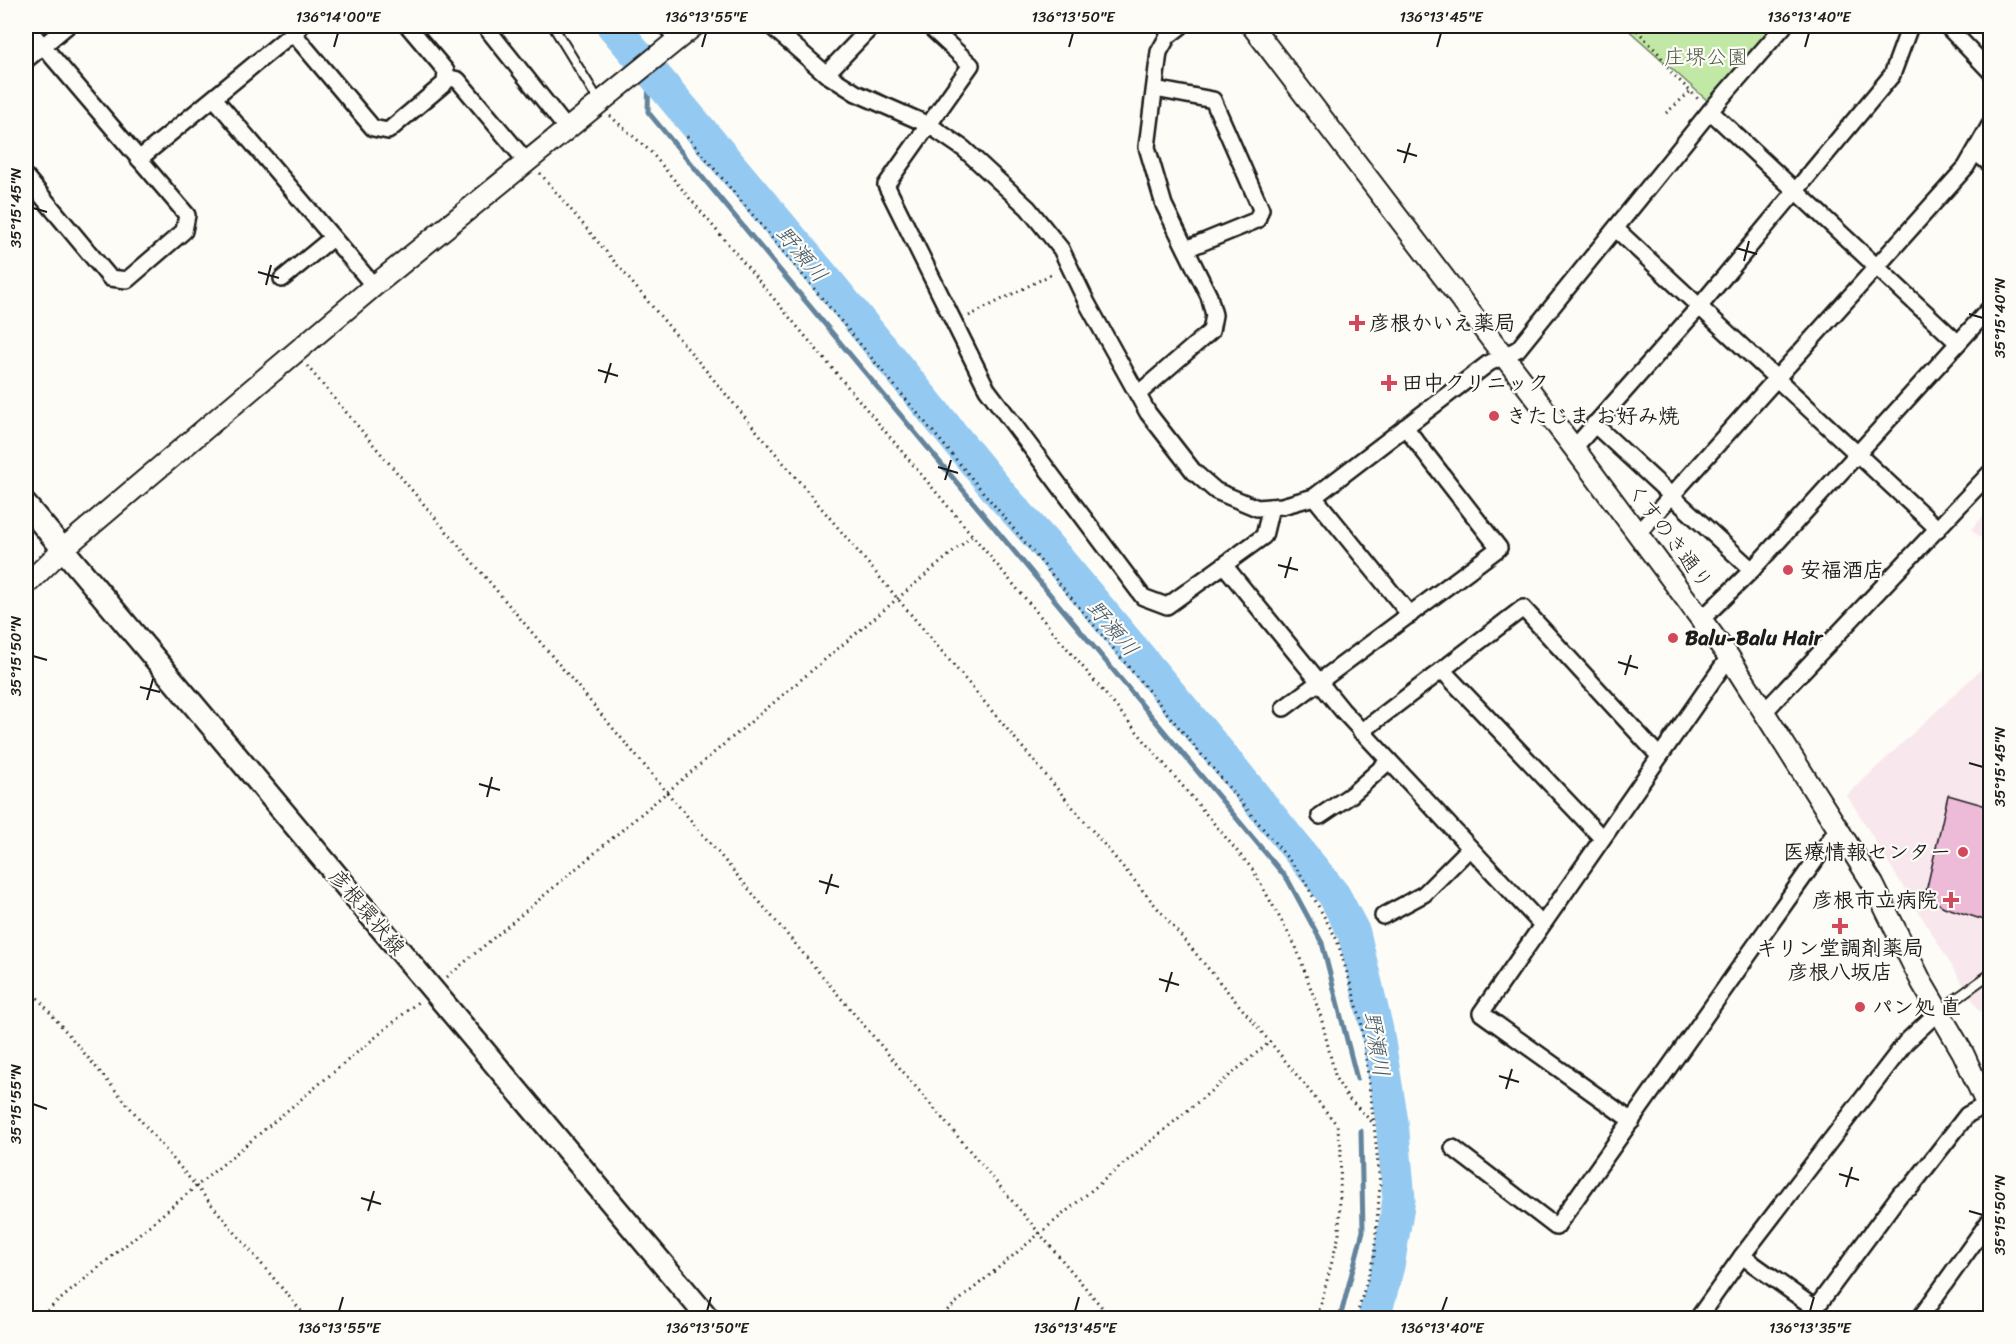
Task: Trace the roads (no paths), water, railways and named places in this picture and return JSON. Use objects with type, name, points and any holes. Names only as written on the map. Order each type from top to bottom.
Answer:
[{"type":"main road","name":"彦根環状線","points":[[26,505],[708,1318]]},
{"type":"street","points":[[26,26],[187,215],[184,231],[127,280],[110,278],[26,177]]},
{"type":"street","points":[[26,60],[67,26]]},
{"type":"street","points":[[140,159],[297,29],[373,129],[388,131],[445,83],[446,78],[446,71],[408,26]]},
{"type":"street","points":[[485,26],[567,129]]},
{"type":"street","points":[[26,585],[63,549],[374,286],[603,100],[669,38],[694,26]]},
{"type":"street","points":[[771,26],[825,74],[856,93],[929,125],[964,149],[1028,208],[1061,249],[1148,413],[1194,472],[1216,491],[1257,507],[1271,507],[1314,497],[1489,363],[1518,349],[1710,111],[1784,26]]},
{"type":"street","points":[[825,74],[872,26]]},
{"type":"street","points":[[929,26],[971,65],[886,185],[987,388],[1143,597],[1167,606],[1264,536],[1271,507]]},
{"type":"street","points":[[1138,394],[1211,331],[1214,315],[1209,296],[1164,205],[1147,147],[1160,52],[1168,36],[1181,26]]},
{"type":"street","name":"くすのき通り","points":[[1252,26],[1502,357],[1574,448],[1729,657],[1839,827],[1873,884],[1890,924],[1964,1053],[1989,1108]]},
{"type":"street","points":[[1574,448],[1699,307],[1892,75],[1910,26]]},
{"type":"street","points":[[1947,26],[1990,71]]},
{"type":"street","points":[[446,78],[458,80],[526,161]]},
{"type":"street","points":[[1155,89],[1214,100],[1261,209],[1257,220],[1186,249]]},
{"type":"street","points":[[214,98],[374,286]]},
{"type":"street","points":[[1710,111],[1958,343]]},
{"type":"street","points":[[1638,533],[1778,380],[1966,167],[1990,125]]},
{"type":"street","points":[[1975,152],[1990,164]]},
{"type":"street","points":[[1616,229],[1938,529]]},
{"type":"street","points":[[282,279],[332,238]]},
{"type":"street","points":[[1702,620],[1752,570],[1990,308]]},
{"type":"street","points":[[1594,424],[1671,498],[1752,570]]},
{"type":"street","points":[[1284,708],[1499,548],[1405,427]]},
{"type":"street","points":[[1765,711],[1990,473]]},
{"type":"street","points":[[1314,497],[1410,615]]},
{"type":"street","points":[[1224,565],[1361,732],[1542,925]]},
{"type":"street","points":[[1361,732],[1522,608],[1659,756]]},
{"type":"street","points":[[1632,1121],[1480,1013],[1729,657]]},
{"type":"street","points":[[1443,670],[1602,838]]},
{"type":"street","points":[[1320,816],[1351,795],[1389,761]]},
{"type":"street","points":[[1453,1148],[1556,1227],[1839,827]]},
{"type":"street","points":[[1383,916],[1424,894],[1470,848]]},
{"type":"street","points":[[1698,1318],[1742,1256],[1906,1042],[1939,1011]]},
{"type":"street","points":[[1742,1256],[1812,1306],[1818,1305],[1901,1193],[1911,1187],[1967,1115],[1989,1108]]},
{"type":"street","points":[[1920,1318],[1990,1220]]},
{"type":"lane","points":[[553,26],[603,100]]},
{"type":"lane","points":[[1939,1011],[1990,974]]},
{"type":"waterway","name":"野瀬川","points":[[613,26],[828,282],[1002,496],[1047,546],[1227,762],[1334,895],[1354,933],[1377,1030],[1392,1122],[1399,1199],[1388,1266],[1374,1318]]},
{"type":"waterway","points":[[649,70],[648,112],[1288,880],[1322,943],[1357,1079]]},
{"type":"waterway","points":[[1340,1318],[1363,1231],[1361,1131]]},
{"type":"place","name":"彦根かいえ薬局","points":[[1357,323]]},
{"type":"place","name":"田中クリニック","points":[[1389,383]]},
{"type":"place","name":"きたじま お好み焼","points":[[1494,416]]},
{"type":"place","name":"安福酒店","points":[[1788,570]]},
{"type":"place","name":"Balu-Balu Hair","points":[[1673,638]]},
{"type":"place","name":"医療情報センター","points":[[1963,852]]},
{"type":"place","name":"彦根市立病院","points":[[1951,900]]},
{"type":"place","name":"キリン堂調剤薬局 彦根八坂店","points":[[1840,926]]},
{"type":"place","name":"パン処 直","points":[[1860,1007]]},
{"type":"park label","name":"庄堺公園","points":[[1706,57]]}]
